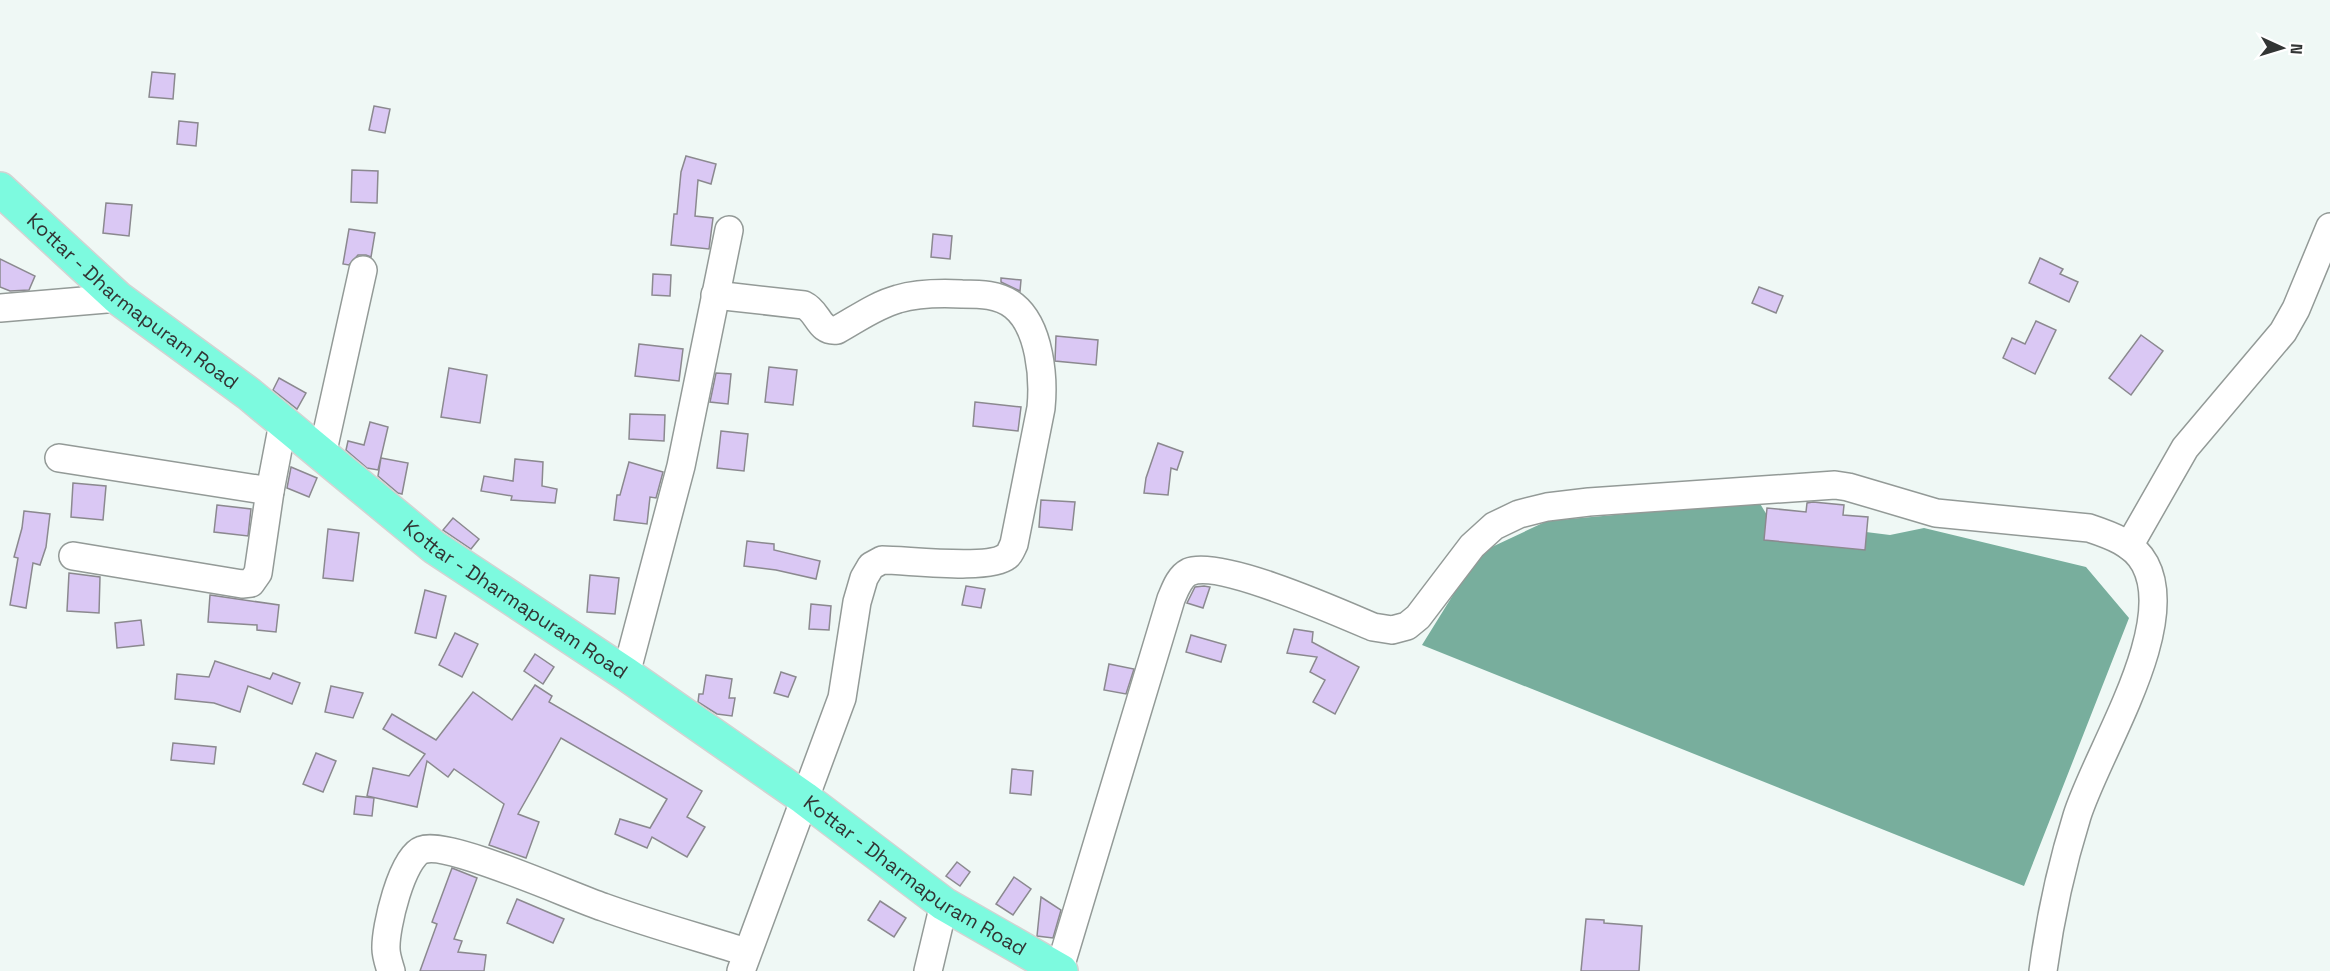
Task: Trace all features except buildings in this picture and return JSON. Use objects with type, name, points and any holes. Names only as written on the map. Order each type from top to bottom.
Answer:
[{"type":"main road","name":"Kottar - Dharmapuram Road","points":[[0,189],[118,298],[249,394],[434,547],[626,674],[804,798],[944,904],[1060,971]]},
{"type":"street","points":[[2129,546],[2186,448],[2283,332],[2296,309],[2330,227]]},
{"type":"street","points":[[626,674],[681,466],[729,230]]},
{"type":"street","points":[[322,455],[363,270]]},
{"type":"street","points":[[391,971],[386,950],[388,924],[406,867],[412,856],[422,849],[437,848],[466,855],[743,962],[842,698],[857,602],[864,578],[871,566],[882,560],[975,565],[994,562],[1007,556],[1014,544],[1043,390],[1036,342],[1023,315],[1014,306],[989,295],[943,293],[899,298],[832,331],[821,325],[810,308],[804,305],[715,295]]},
{"type":"street","points":[[0,308],[118,298]]},
{"type":"street","points":[[73,556],[242,584],[251,583],[258,573],[283,423]]},
{"type":"street","points":[[58,458],[270,491]]},
{"type":"street","points":[[1060,971],[1171,599],[1179,582],[1189,573],[1211,570],[1236,574],[1372,627],[1392,630],[1407,626],[1418,617],[1472,546],[1494,526],[1519,514],[1547,507],[1589,502],[1828,485],[1848,487],[1936,513],[2089,528],[2110,535],[2129,546],[2145,563],[2152,589],[2152,617],[2144,655],[2077,814],[2051,916],[2043,971]]},
{"type":"street","points":[[928,971],[944,904]]},
{"type":"shaded area","points":[[1759,502],[1770,520],[1890,535],[1924,528],[2086,567],[2129,618],[2024,886],[1422,645],[1479,553],[1547,521]]}]
